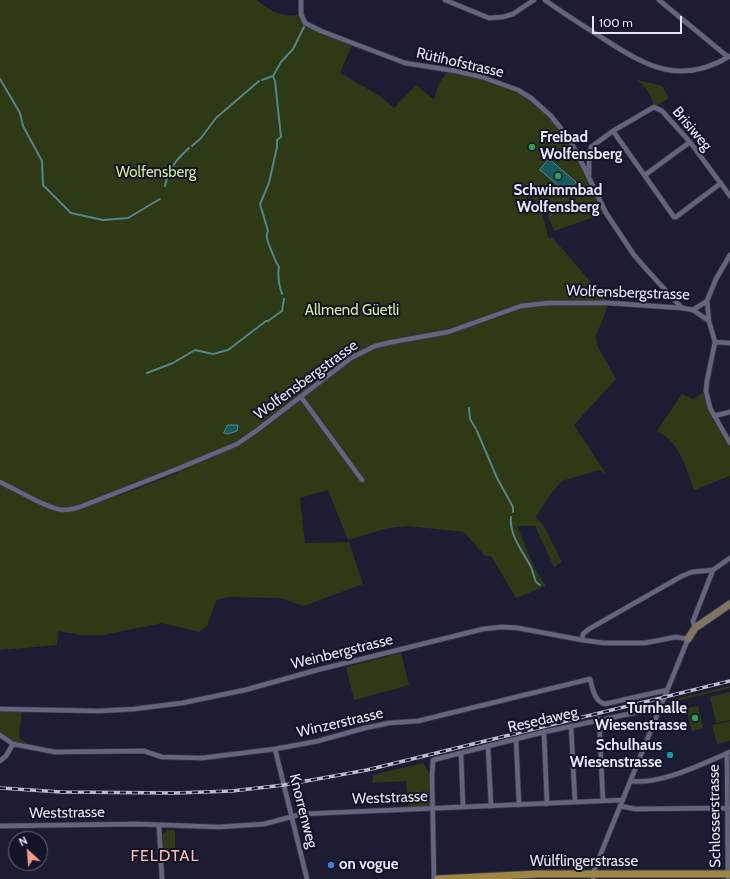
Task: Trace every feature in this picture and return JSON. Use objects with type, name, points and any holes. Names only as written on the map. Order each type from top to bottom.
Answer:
[{"type":"main road","name":"Wülflingerstrasse","points":[[438,879],[512,875],[593,877],[729,876]]},
{"type":"street","name":"Rütihofstrasse","points":[[301,0],[301,14],[305,23],[321,31],[405,63],[456,71],[482,77],[518,90],[532,98],[555,121],[567,136],[606,213],[634,255],[682,308]]},
{"type":"street","points":[[446,0],[489,18],[503,17],[513,14],[534,0]]},
{"type":"street","points":[[545,0],[623,52],[644,63],[658,68],[673,71],[693,70],[712,65],[729,56],[659,0]]},
{"type":"street","name":"Brisiweg","points":[[589,177],[589,158],[591,147],[613,131],[654,107],[662,111],[690,142],[730,196]]},
{"type":"street","points":[[613,131],[674,217],[721,184]]},
{"type":"street","points":[[645,175],[690,142]]},
{"type":"street","name":"Wolfensbergstrasse","points":[[0,482],[42,503],[62,510],[73,509],[177,470],[237,444],[340,366],[366,350],[392,342],[448,332],[521,306],[548,303],[609,303],[693,310],[707,301],[716,279],[730,254]]},
{"type":"street","points":[[707,301],[709,321],[715,342],[706,391],[710,408],[730,443]]},
{"type":"street","points":[[693,310],[709,321]]},
{"type":"street","points":[[715,342],[730,343]]},
{"type":"street","points":[[301,397],[362,480]]},
{"type":"street","points":[[714,416],[730,412]]},
{"type":"street","points":[[582,640],[583,634],[589,629],[682,576],[692,572],[713,570],[730,558]]},
{"type":"street","points":[[695,628],[693,621],[713,570]]},
{"type":"street","points":[[593,877],[622,800],[688,639],[695,628],[730,604]]},
{"type":"street","name":"Weinbergstrasse","points":[[0,709],[134,710],[182,703],[245,690],[317,670],[482,629],[502,627],[518,628],[604,643],[645,643],[676,637],[688,639]]},
{"type":"street","name":"Winzerstrasse","points":[[0,735],[13,744],[55,752],[144,751],[162,757],[202,758],[275,749],[318,741],[389,723],[418,721],[590,680],[596,698],[599,702],[605,704],[667,690]]},
{"type":"street","name":"Resedaweg","points":[[433,809],[434,760],[599,719],[660,708]]},
{"type":"street","points":[[599,719],[603,801]]},
{"type":"street","points":[[571,726],[575,802]]},
{"type":"street","points":[[544,732],[547,804]]},
{"type":"street","points":[[516,739],[519,805]]},
{"type":"street","points":[[0,761],[6,756],[13,744]]},
{"type":"street","points":[[488,746],[491,806]]},
{"type":"street","name":"Knorrenweg","points":[[275,749],[307,879]]},
{"type":"street","points":[[461,753],[463,807]]},
{"type":"street","points":[[631,781],[643,782],[674,775],[728,753]]},
{"type":"street","name":"Schlosserstrasse","points":[[728,753],[729,876]]},
{"type":"street","name":"Weststrasse","points":[[0,826],[60,824],[220,827],[264,824],[302,814],[622,800]]},
{"type":"street","points":[[620,806],[635,809],[728,808]]},
{"type":"street","points":[[433,809],[434,879]]},
{"type":"street","points":[[159,826],[162,879]]},
{"type":"green space","points":[[0,0],[257,0],[272,11],[283,15],[301,14],[305,23],[353,43],[340,73],[380,96],[394,108],[416,85],[434,100],[439,83],[449,70],[482,77],[531,98],[567,136],[606,213],[554,231],[548,216],[549,213],[528,195],[527,197],[527,200],[542,213],[549,239],[552,237],[609,303],[596,336],[597,345],[616,379],[574,425],[606,474],[599,470],[562,481],[550,495],[536,517],[544,526],[562,562],[554,567],[535,526],[517,526],[535,569],[546,586],[516,598],[491,556],[485,556],[464,532],[408,526],[388,528],[348,540],[328,490],[300,498],[305,543],[349,542],[363,584],[304,606],[281,598],[228,597],[217,600],[207,626],[199,632],[162,623],[104,635],[80,635],[58,631],[57,645],[0,650]],"holes":[[[177,470],[178,473],[118,496],[114,495]]]},
{"type":"green space","points":[[637,81],[662,86],[669,98],[654,107],[648,92]]},
{"type":"green space","points":[[706,391],[710,408],[730,443],[730,476],[694,490],[685,465],[677,449],[665,436],[657,431],[682,394],[693,399]]},
{"type":"green space","points":[[401,653],[409,685],[354,700],[346,667]]},
{"type":"green space","points":[[730,686],[730,688],[676,701],[675,699]]},
{"type":"green space","points":[[730,692],[730,720],[716,723],[710,697]]},
{"type":"green space","name":"Turnhalle Wiesenstrasse","points":[[698,706],[703,728],[692,731],[686,708]]},
{"type":"green space","points":[[0,709],[22,710],[20,739],[26,742],[25,747],[13,744],[0,735]]},
{"type":"green space","points":[[730,721],[730,741],[717,744],[712,725]]},
{"type":"green space","points":[[423,763],[431,776],[431,803],[429,806],[408,806],[406,781],[373,783],[373,775]]},
{"type":"green space","points":[[167,830],[175,830],[175,848],[163,850],[163,834]]},
{"type":"shaded area","name":"Schwimmbad Wolfensberg","points":[[549,159],[576,182],[567,193],[540,170]]},
{"type":"shaded area","points":[[228,425],[238,425],[237,431],[228,434],[224,433]]},
{"type":"waterway","points":[[282,294],[278,274],[279,267],[267,240],[268,231],[260,204],[269,183],[277,147],[277,140],[281,137],[275,81],[273,76],[281,62],[293,49],[304,27]]},
{"type":"waterway","points":[[262,80],[273,76]]},
{"type":"waterway","points":[[0,79],[20,113],[23,126],[42,161],[43,185],[71,213],[103,220],[128,218],[160,199]]},
{"type":"waterway","points":[[192,146],[201,138],[216,118],[259,81]]},
{"type":"waterway","points":[[165,186],[174,165],[180,156],[189,148]]},
{"type":"waterway","points":[[147,373],[173,363],[195,350],[213,354],[228,350],[266,321],[282,311],[284,299]]},
{"type":"waterway","points":[[469,408],[470,419],[476,429]]},
{"type":"waterway","points":[[477,431],[497,478],[513,507],[513,512]]},
{"type":"waterway","points":[[511,517],[514,537],[531,567],[536,582],[540,585]]},
{"type":"tunnel","points":[[424,754],[425,758]]},
{"type":"railway","points":[[0,788],[61,792],[175,793],[232,791],[284,785],[367,770],[730,681]]},
{"type":"place","name":"Freibad Wolfensberg","points":[[532,147]]},
{"type":"place","name":"Schwimmbad Wolfensberg","points":[[558,176]]},
{"type":"place","name":"Turnhalle Wiesenstrasse","points":[[695,718]]},
{"type":"place","name":"Schulhaus Wiesenstrasse","points":[[670,755]]},
{"type":"place","name":"on vogue","points":[[331,865]]},
{"type":"district","name":"FELDTAL","points":[[165,856]]},
{"type":"park label","name":"Wolfensberg","points":[[156,173]]},
{"type":"park label","name":"Allmend Güetli","points":[[352,311]]}]
